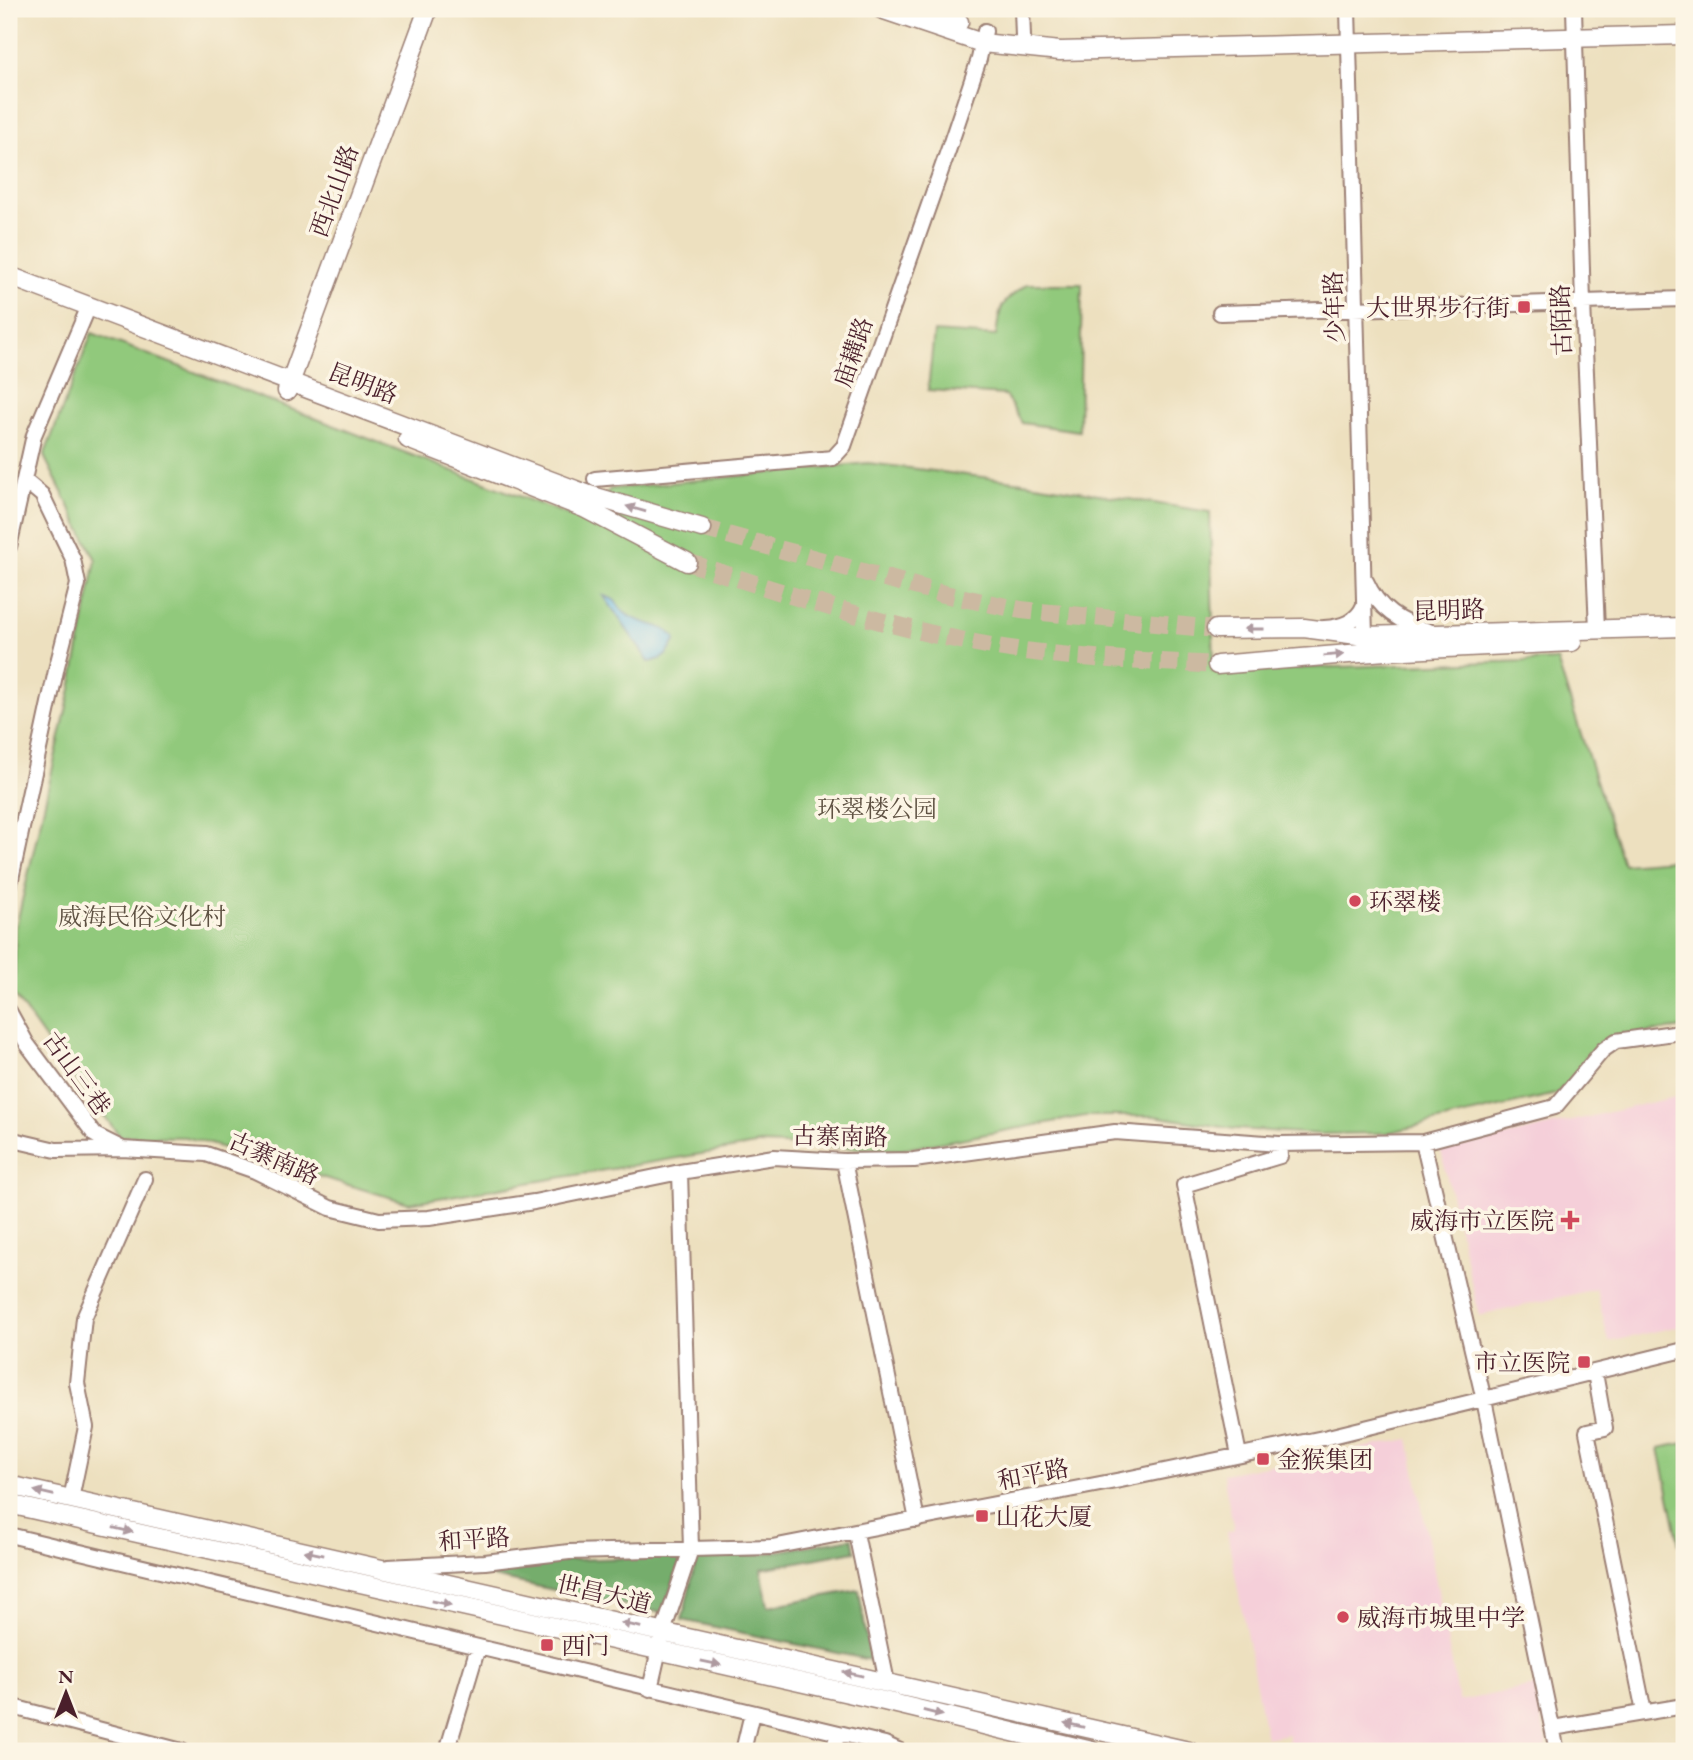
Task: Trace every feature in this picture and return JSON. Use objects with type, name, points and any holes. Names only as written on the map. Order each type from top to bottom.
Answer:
[{"type":"main road","name":"西北山路","points":[[289,386],[428,9]]},
{"type":"main road","points":[[881,9],[983,37],[1060,51],[1349,39]]},
{"type":"main road","points":[[919,9],[983,37],[1060,41],[1684,35]]},
{"type":"main road","points":[[1574,34],[1684,26]]},
{"type":"main road","name":"昆明路","points":[[9,276],[86,311]]},
{"type":"main road","name":"昆明路","points":[[9,288],[86,311],[589,495],[702,527]]},
{"type":"main road","name":"昆明路","points":[[289,386],[584,508],[687,562]]},
{"type":"main road","name":"昆明路","points":[[1216,629],[1304,628],[1365,636],[1684,627]]},
{"type":"main road","points":[[1299,658],[1294,644],[1296,636],[1304,628]]},
{"type":"main road","name":"昆明路","points":[[1217,665],[1385,650],[1684,639]]},
{"type":"main road","name":"世昌大道","points":[[9,1485],[1189,1751]]},
{"type":"main road","name":"世昌大道","points":[[9,1504],[884,1701],[1092,1751]]},
{"type":"street","points":[[1022,9],[1023,37]]},
{"type":"street","name":"少年路","points":[[1348,9],[1365,636]]},
{"type":"street","name":"古陌路","points":[[1574,9],[1597,629]]},
{"type":"street","name":"庙耩路","points":[[595,479],[833,458],[844,446],[949,148],[983,37]]},
{"type":"street","points":[[1220,313],[1684,299]]},
{"type":"street","points":[[9,548],[34,435],[86,311]]},
{"type":"street","points":[[9,888],[57,666],[78,584],[73,559],[43,495],[24,480]]},
{"type":"street","points":[[1363,576],[1378,604],[1418,628],[1444,635]]},
{"type":"street","points":[[1304,628],[1333,627],[1348,623],[1360,615],[1364,604]]},
{"type":"street","points":[[1365,636],[1370,646],[1385,650]]},
{"type":"street","name":"古山三巷","points":[[9,1011],[27,1044],[95,1135],[122,1149]]},
{"type":"street","name":"古寨南路","points":[[9,1139],[56,1150],[122,1149],[206,1154],[255,1171],[330,1208],[379,1220],[429,1218],[534,1202],[680,1172],[774,1157],[844,1161],[914,1160],[1115,1132],[1279,1144],[1423,1142],[1555,1107],[1603,1050],[1616,1041],[1681,1032],[1684,1034]]},
{"type":"street","points":[[1423,1142],[1484,1400],[1557,1751]]},
{"type":"street","points":[[1239,1455],[1184,1185],[1280,1156],[1279,1144]]},
{"type":"street","points":[[844,1161],[917,1520]]},
{"type":"street","points":[[650,1689],[663,1632],[691,1549],[680,1172]]},
{"type":"street","points":[[71,1499],[86,1427],[77,1383],[84,1318],[145,1179]]},
{"type":"street","name":"和平路","points":[[380,1567],[485,1562],[569,1552],[772,1547],[856,1533],[1239,1455],[1484,1400],[1684,1350]]},
{"type":"street","points":[[1595,1373],[1605,1428],[1587,1432],[1644,1712]]},
{"type":"street","points":[[856,1533],[887,1682]]},
{"type":"street","points":[[9,1535],[885,1744],[900,1751]]},
{"type":"street","points":[[375,1588],[380,1567]]},
{"type":"street","points":[[447,1751],[478,1647]]},
{"type":"street","points":[[9,1706],[182,1751]]},
{"type":"street","points":[[1553,1728],[1684,1706]]},
{"type":"street","points":[[743,1751],[752,1713]]},
{"type":"street","points":[[833,1751],[838,1733]]},
{"type":"shaded area","name":"威海市立医院","points":[[1684,1095],[1684,1325],[1609,1342],[1596,1289],[1479,1316],[1441,1151]]},
{"type":"shaded area","name":"威海市城里中学","points":[[1409,1439],[1459,1701],[1535,1686],[1548,1751],[1289,1751],[1288,1734],[1266,1738],[1227,1532],[1234,1530],[1223,1474]]},
{"type":"green space","points":[[1027,284],[1082,284],[1079,431],[1022,423],[1005,395],[928,390],[934,332],[996,336],[1003,305]]},
{"type":"green space","name":"环翠楼公园","points":[[92,333],[587,522],[610,489],[868,463],[1023,482],[1210,512],[1214,671],[1557,660],[1623,864],[1684,859],[1684,1028],[1616,1036],[1556,1094],[1387,1133],[1319,1134],[1235,1129],[1154,1116],[1085,1116],[900,1150],[761,1144],[409,1203],[186,1137],[120,1136],[14,995],[16,927],[71,689],[96,560],[44,456]]},
{"type":"green space","points":[[1684,1443],[1684,1543],[1679,1544],[1659,1448]]},
{"type":"green space","points":[[852,1538],[855,1551],[761,1569],[768,1606],[859,1590],[870,1660],[682,1620],[697,1557],[757,1555]]},
{"type":"green space","points":[[683,1556],[662,1613],[493,1577],[493,1569],[570,1560]]},
{"type":"water","points":[[604,596],[615,601],[631,617],[671,634],[676,639],[666,655],[649,662]]},
{"type":"tunnel","points":[[702,528],[944,594],[1021,610],[1216,629]]},
{"type":"tunnel","points":[[687,562],[847,612],[969,642],[1062,655],[1217,665]]},
{"type":"place","name":"大世界步行街","points":[[1524,307]]},
{"type":"place","name":"环翠楼","points":[[1355,901]]},
{"type":"place","name":"威海市立医院","points":[[1570,1220]]},
{"type":"place","name":"市立医院","points":[[1584,1362]]},
{"type":"place","name":"金猴集团","points":[[1263,1459]]},
{"type":"place","name":"山花大厦","points":[[982,1516]]},
{"type":"place","name":"威海市城里中学","points":[[1343,1617]]},
{"type":"place","name":"西门","points":[[547,1645]]},
{"type":"park label","name":"威海民俗文化村","points":[[142,916]]}]
